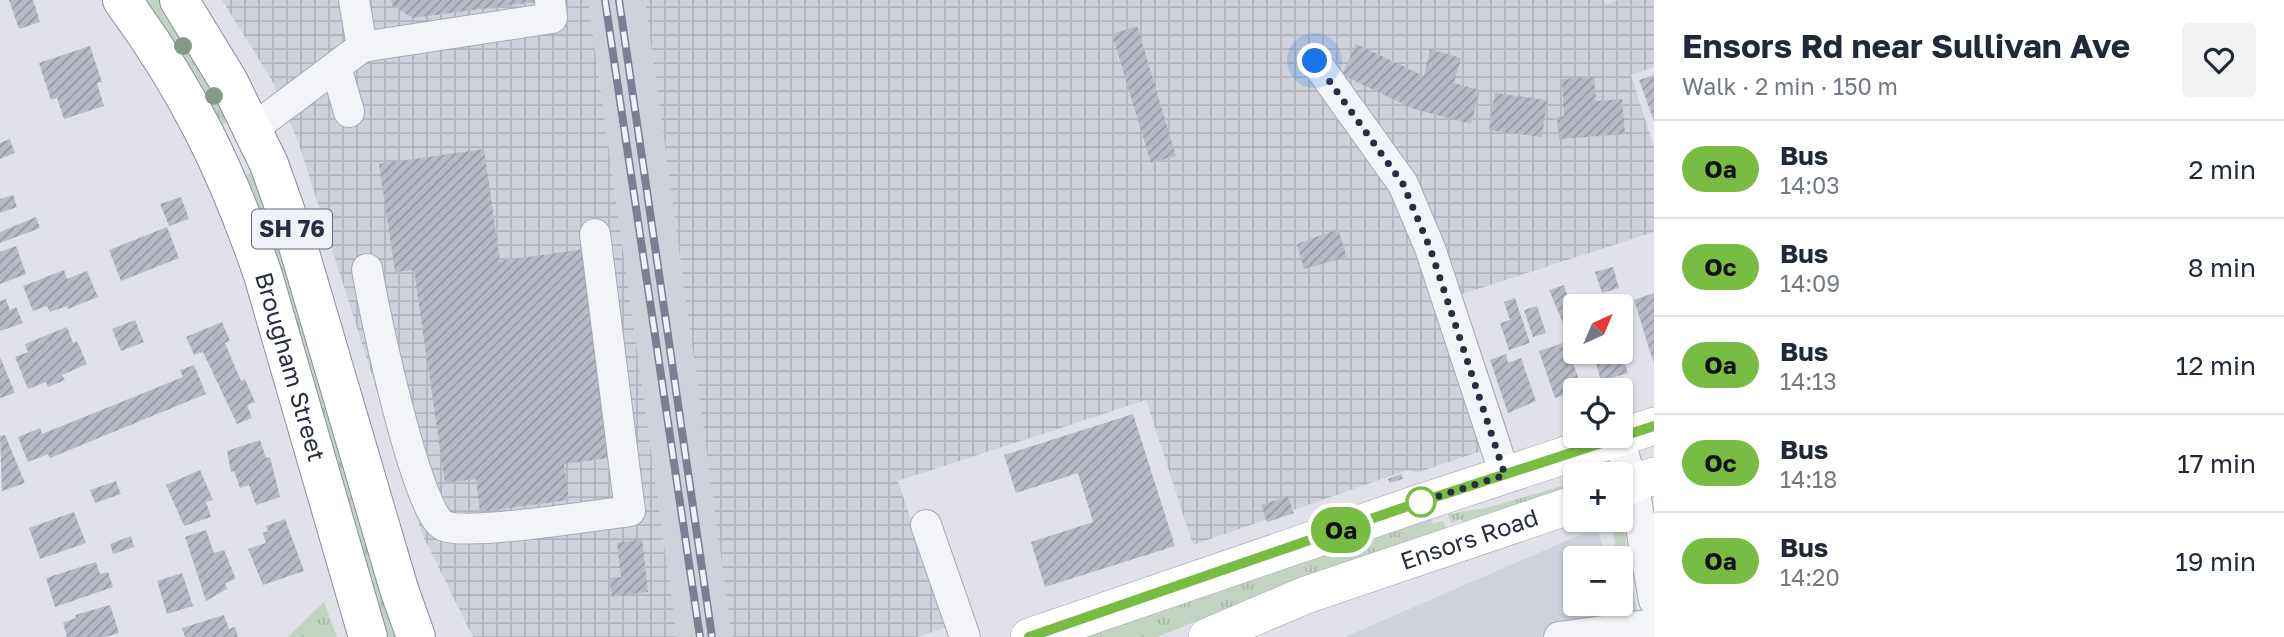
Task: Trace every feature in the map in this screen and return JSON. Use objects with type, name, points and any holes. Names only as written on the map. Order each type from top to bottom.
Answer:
[{"type":"highway","name":"Brougham Street","points":[[122,0],[179,82],[202,123],[243,217],[263,275],[368,637]]},
{"type":"highway","name":"Brougham Street","points":[[179,0],[205,38],[254,128],[298,246],[399,589],[416,637]]},
{"type":"highway","points":[[399,589],[436,637]]},
{"type":"main road","name":"Ensors Road","points":[[1633,433],[1654,426]]},
{"type":"main road","name":"Ensors Road","points":[[1029,637],[1587,448]]},
{"type":"main road","name":"Ensors Road","points":[[1207,637],[1306,595],[1563,508]]},
{"type":"street","points":[[354,0],[362,47]]},
{"type":"street","points":[[254,128],[362,47],[552,19],[550,0]]},
{"type":"street","points":[[1315,61],[1403,184],[1430,248],[1505,475]]},
{"type":"street","points":[[336,67],[349,112]]},
{"type":"street","points":[[367,269],[415,470],[434,519],[446,527],[476,528],[630,512],[595,234]]},
{"type":"street","points":[[1622,448],[1636,482],[1654,600]]},
{"type":"street","points":[[926,525],[965,637]]},
{"type":"street","points":[[1559,637],[1654,624]]},
{"type":"shaded area","points":[[222,0],[588,0],[677,637],[473,637],[422,534],[299,144],[273,82]]},
{"type":"shaded area","points":[[588,0],[645,0],[732,637],[677,637]]},
{"type":"shaded area","points":[[645,0],[1604,0],[1606,4],[1618,0],[1654,0],[1654,67],[1631,75],[1654,147],[1654,232],[1462,294],[1511,441],[1416,473],[1408,470],[1193,545],[1146,400],[898,481],[947,627],[917,637],[732,637]]},
{"type":"shaded area","points":[[1586,532],[1599,532],[1602,546],[1563,546],[1563,616],[1614,616],[1618,637],[1345,637]]},
{"type":"green space","points":[[141,0],[162,0],[233,119],[223,124],[242,168],[238,171]]},
{"type":"green space","points":[[234,130],[256,170],[368,534],[395,637],[384,637],[241,178],[251,172]]},
{"type":"green space","points":[[1563,486],[1563,491],[1463,525],[1461,519],[1451,523],[1448,514],[1486,508]]},
{"type":"green space","points":[[1431,517],[1433,524],[1443,521],[1447,530],[1294,582],[1157,637],[1072,637]]},
{"type":"green space","points":[[1613,532],[1625,532],[1627,546],[1615,546]]},
{"type":"green space","points":[[1633,587],[1637,614],[1633,614]]},
{"type":"green space","points":[[324,602],[337,637],[288,637]]},
{"type":"building","points":[[9,0],[33,0],[40,22],[19,29]]},
{"type":"building","points":[[391,0],[535,2],[413,18],[392,5]]},
{"type":"building","points":[[1137,26],[1176,156],[1151,163],[1112,34]]},
{"type":"building","points":[[1356,44],[1424,76],[1430,49],[1461,58],[1454,83],[1480,90],[1471,124],[1414,109],[1342,75]]},
{"type":"building","points":[[90,46],[102,82],[97,83],[104,106],[64,119],[57,98],[51,100],[39,63]]},
{"type":"building","points":[[1654,75],[1654,121],[1639,80]]},
{"type":"building","points":[[1594,77],[1596,101],[1622,99],[1625,134],[1559,139],[1557,117],[1564,116],[1562,79]]},
{"type":"building","points":[[1495,93],[1547,100],[1542,137],[1489,130]]},
{"type":"building","points":[[10,139],[15,153],[0,159],[0,143]]},
{"type":"building","points":[[484,149],[500,261],[585,249],[615,457],[564,464],[569,500],[480,512],[476,479],[445,483],[414,270],[395,272],[379,164]]},
{"type":"building","points":[[13,195],[17,207],[0,213],[0,199]]},
{"type":"building","points":[[181,197],[189,219],[169,226],[160,204]]},
{"type":"building","points":[[36,217],[40,228],[0,243],[0,232]]},
{"type":"building","points":[[167,227],[179,258],[121,281],[109,250]]},
{"type":"building","points":[[1338,229],[1347,257],[1304,269],[1297,244]]},
{"type":"building","points":[[16,246],[26,274],[0,284],[0,252]]},
{"type":"building","points":[[1613,267],[1619,288],[1602,293],[1595,272]]},
{"type":"building","points":[[64,270],[67,279],[87,271],[98,297],[68,309],[67,306],[50,312],[47,306],[33,311],[23,286]]},
{"type":"building","points":[[1564,285],[1567,294],[1563,294],[1563,323],[1549,290]]},
{"type":"building","points":[[1654,293],[1654,361],[1653,361],[1634,300]]},
{"type":"building","points":[[1515,298],[1530,343],[1509,350],[1500,323],[1510,320],[1504,302]]},
{"type":"building","points":[[6,299],[10,310],[16,307],[23,323],[0,331],[0,301]]},
{"type":"building","points":[[1537,306],[1546,333],[1533,337],[1524,310]]},
{"type":"building","points":[[135,320],[144,342],[121,351],[112,329]]},
{"type":"building","points":[[222,322],[230,341],[225,343],[241,381],[245,379],[255,402],[247,405],[252,418],[237,424],[203,352],[194,355],[186,337]]},
{"type":"building","points":[[67,327],[73,343],[77,341],[87,364],[62,375],[65,380],[48,387],[46,382],[28,389],[15,357],[28,352],[25,344]]},
{"type":"building","points":[[1563,343],[1563,364],[1573,364],[1578,378],[1563,378],[1563,395],[1555,398],[1539,351]]},
{"type":"building","points":[[1506,354],[1508,363],[1521,358],[1536,401],[1508,413],[1490,360]]},
{"type":"building","points":[[0,357],[15,393],[0,398]]},
{"type":"building","points":[[1596,364],[1625,364],[1628,373],[1600,378]]},
{"type":"building","points":[[194,365],[206,394],[50,458],[48,454],[28,462],[18,437],[40,428],[42,434],[183,377],[180,370]]},
{"type":"building","points":[[1133,414],[1175,546],[1045,587],[1031,542],[1093,522],[1078,473],[1016,493],[1004,455]]},
{"type":"building","points":[[5,435],[25,483],[2,491],[0,436]]},
{"type":"building","points":[[260,440],[266,458],[270,457],[280,497],[256,505],[249,485],[240,488],[234,471],[231,472],[227,451]]},
{"type":"building","points":[[200,470],[213,500],[206,502],[211,517],[184,526],[166,485]]},
{"type":"building","points":[[1401,474],[1403,479],[1390,483],[1388,479]]},
{"type":"building","points":[[116,481],[121,494],[95,503],[90,490]]},
{"type":"building","points":[[1288,496],[1294,513],[1267,522],[1261,505]]},
{"type":"building","points":[[74,512],[86,543],[40,559],[29,528]]},
{"type":"building","points":[[285,519],[304,571],[263,585],[248,549],[266,543],[263,533],[268,531],[266,526]]},
{"type":"building","points":[[206,530],[214,553],[224,550],[236,579],[225,583],[227,589],[206,601],[185,537]]},
{"type":"building","points":[[131,536],[134,547],[113,554],[110,544]]},
{"type":"building","points":[[642,539],[648,592],[612,597],[609,578],[621,577],[617,543]]},
{"type":"building","points":[[96,562],[100,574],[108,572],[113,587],[55,607],[46,578]]},
{"type":"building","points":[[182,573],[193,606],[167,614],[157,581]]},
{"type":"building","points":[[110,605],[119,633],[106,637],[67,637],[63,623],[76,618],[75,615]]},
{"type":"building","points":[[224,615],[229,629],[235,627],[238,637],[185,637],[182,628]]},
{"type":"railway","points":[[605,0],[700,637]]},
{"type":"railway","points":[[619,0],[712,637]]},
{"type":"bus line","name":"Oa","points":[[1029,637],[1417,503],[1654,426]]},
{"type":"route","points":[[1315,61],[1403,184],[1430,248],[1505,475],[1417,503],[1421,502]]}]
